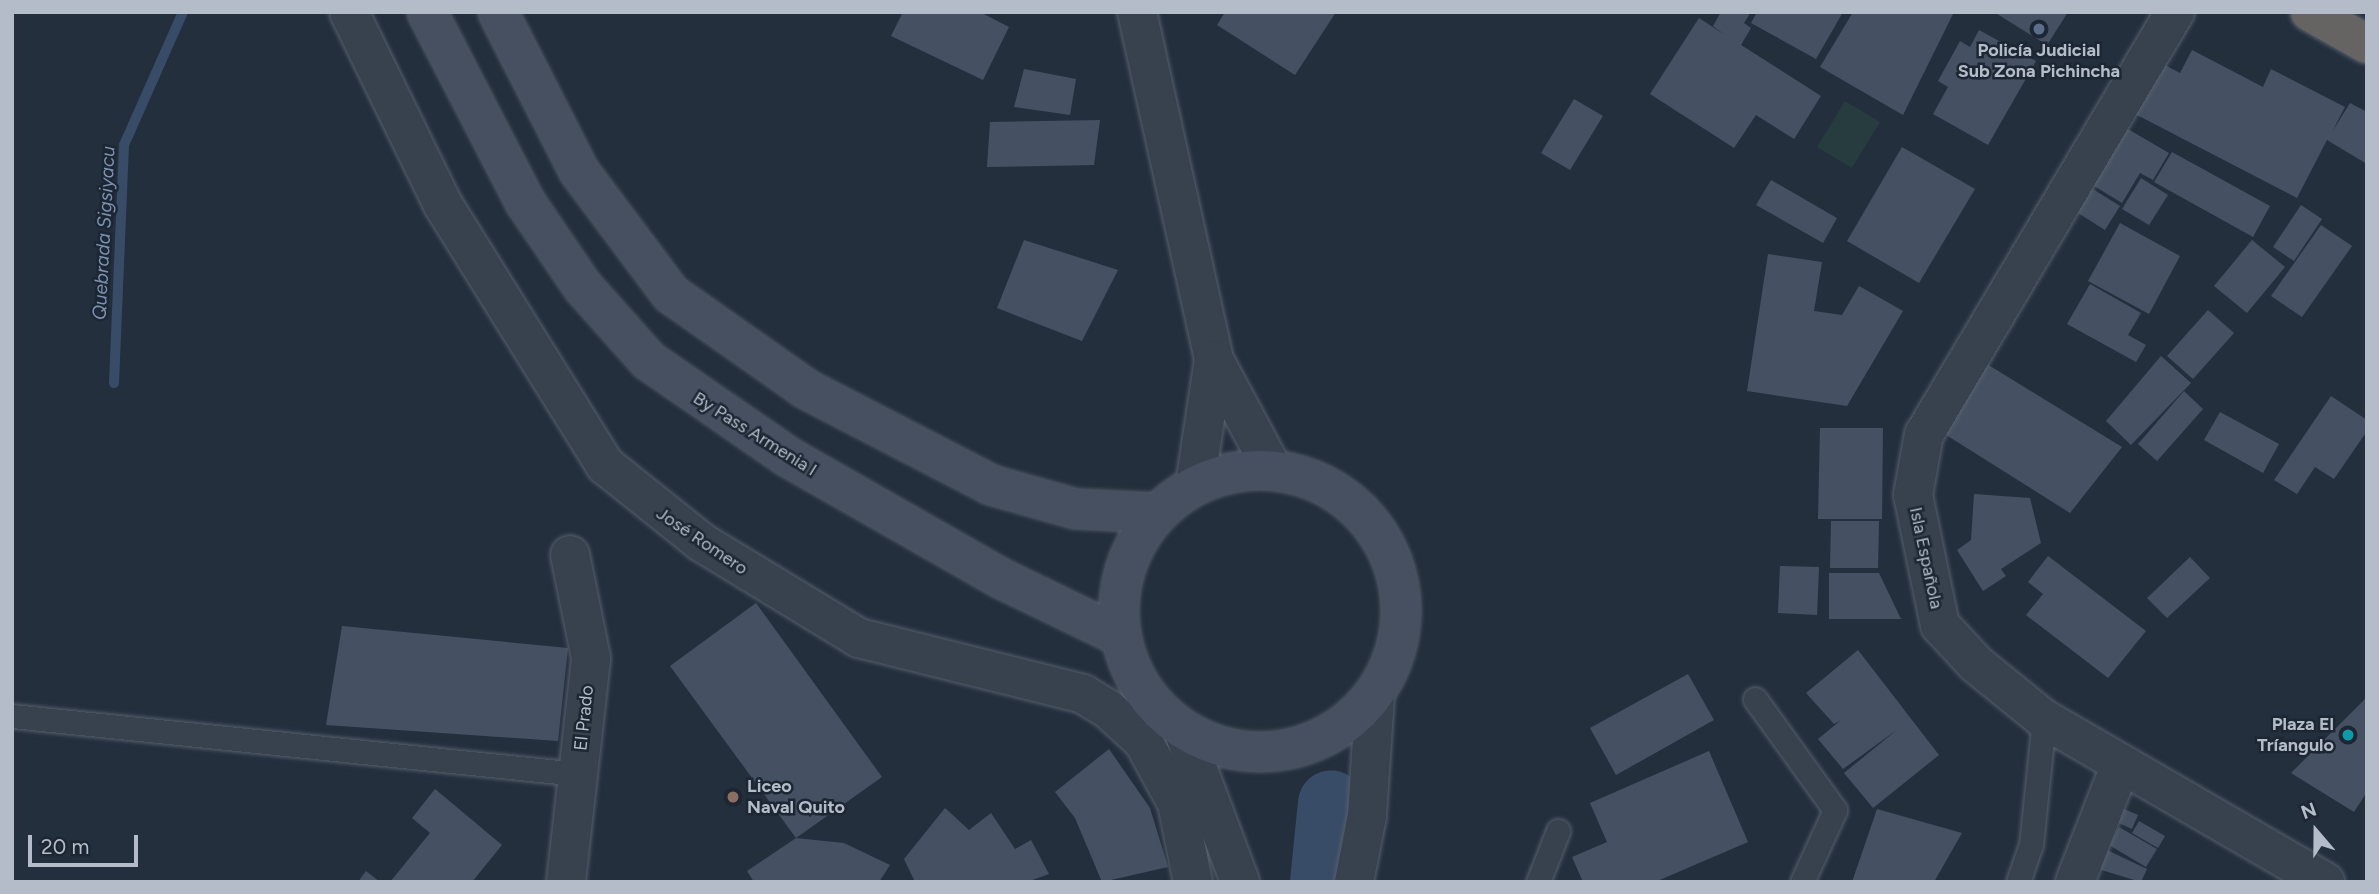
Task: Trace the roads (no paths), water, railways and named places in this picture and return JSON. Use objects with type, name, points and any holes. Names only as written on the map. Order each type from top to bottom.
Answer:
[{"type":"highway","points":[[2310,12],[2367,44]]},
{"type":"main road","name":"By Pass Armenia I","points":[[427,12],[525,202],[583,288],[649,361],[788,457],[1000,578],[1120,636]]},
{"type":"main road","points":[[498,12],[579,171],[629,243],[682,302],[806,389],[991,485],[1076,509],[1157,513]]},
{"type":"main road","points":[[1273,470],[1314,480],[1351,502],[1379,533],[1397,572],[1403,614],[1395,656],[1375,694],[1345,724],[1307,744],[1265,752],[1222,747],[1183,730],[1142,690],[1120,636],[1121,583],[1128,558],[1157,513],[1195,485],[1232,472],[1273,470]]},
{"type":"street","name":"José Romero","points":[[349,12],[442,203],[605,464],[701,542],[859,638],[1083,694],[1108,709],[1143,741],[1177,803],[1193,882]]},
{"type":"street","points":[[1137,12],[1214,360],[1273,470]]},
{"type":"street","name":"Isla Española","points":[[2175,12],[1924,434],[1913,495],[1941,625],[1976,664],[2044,719],[2325,882]]},
{"type":"street","points":[[1195,485],[1214,360]]},
{"type":"street","name":"El Prado","points":[[566,882],[591,658],[570,555]]},
{"type":"street","points":[[1354,882],[1367,816],[1375,694]]},
{"type":"street","points":[[1183,730],[1240,882]]},
{"type":"street","points":[[2075,882],[2121,764]]},
{"type":"lane","points":[[1755,699],[1835,810],[1802,882]]},
{"type":"lane","points":[[12,716],[578,774]]},
{"type":"lane","points":[[2018,882],[2031,845],[2044,719]]},
{"type":"lane","points":[[1538,882],[1558,831]]},
{"type":"waterway","name":"Quebrada Sigsiyacu","points":[[114,383],[124,145],[183,12]]},
{"type":"waterway","points":[[1323,882],[1331,803]]},
{"type":"place","name":"Policía Judicial Sub Zona Pichincha","points":[[2039,29]]},
{"type":"place","name":"Plaza El Tríangulo","points":[[2348,735]]},
{"type":"place","name":"Liceo Naval Quito","points":[[733,797]]}]
